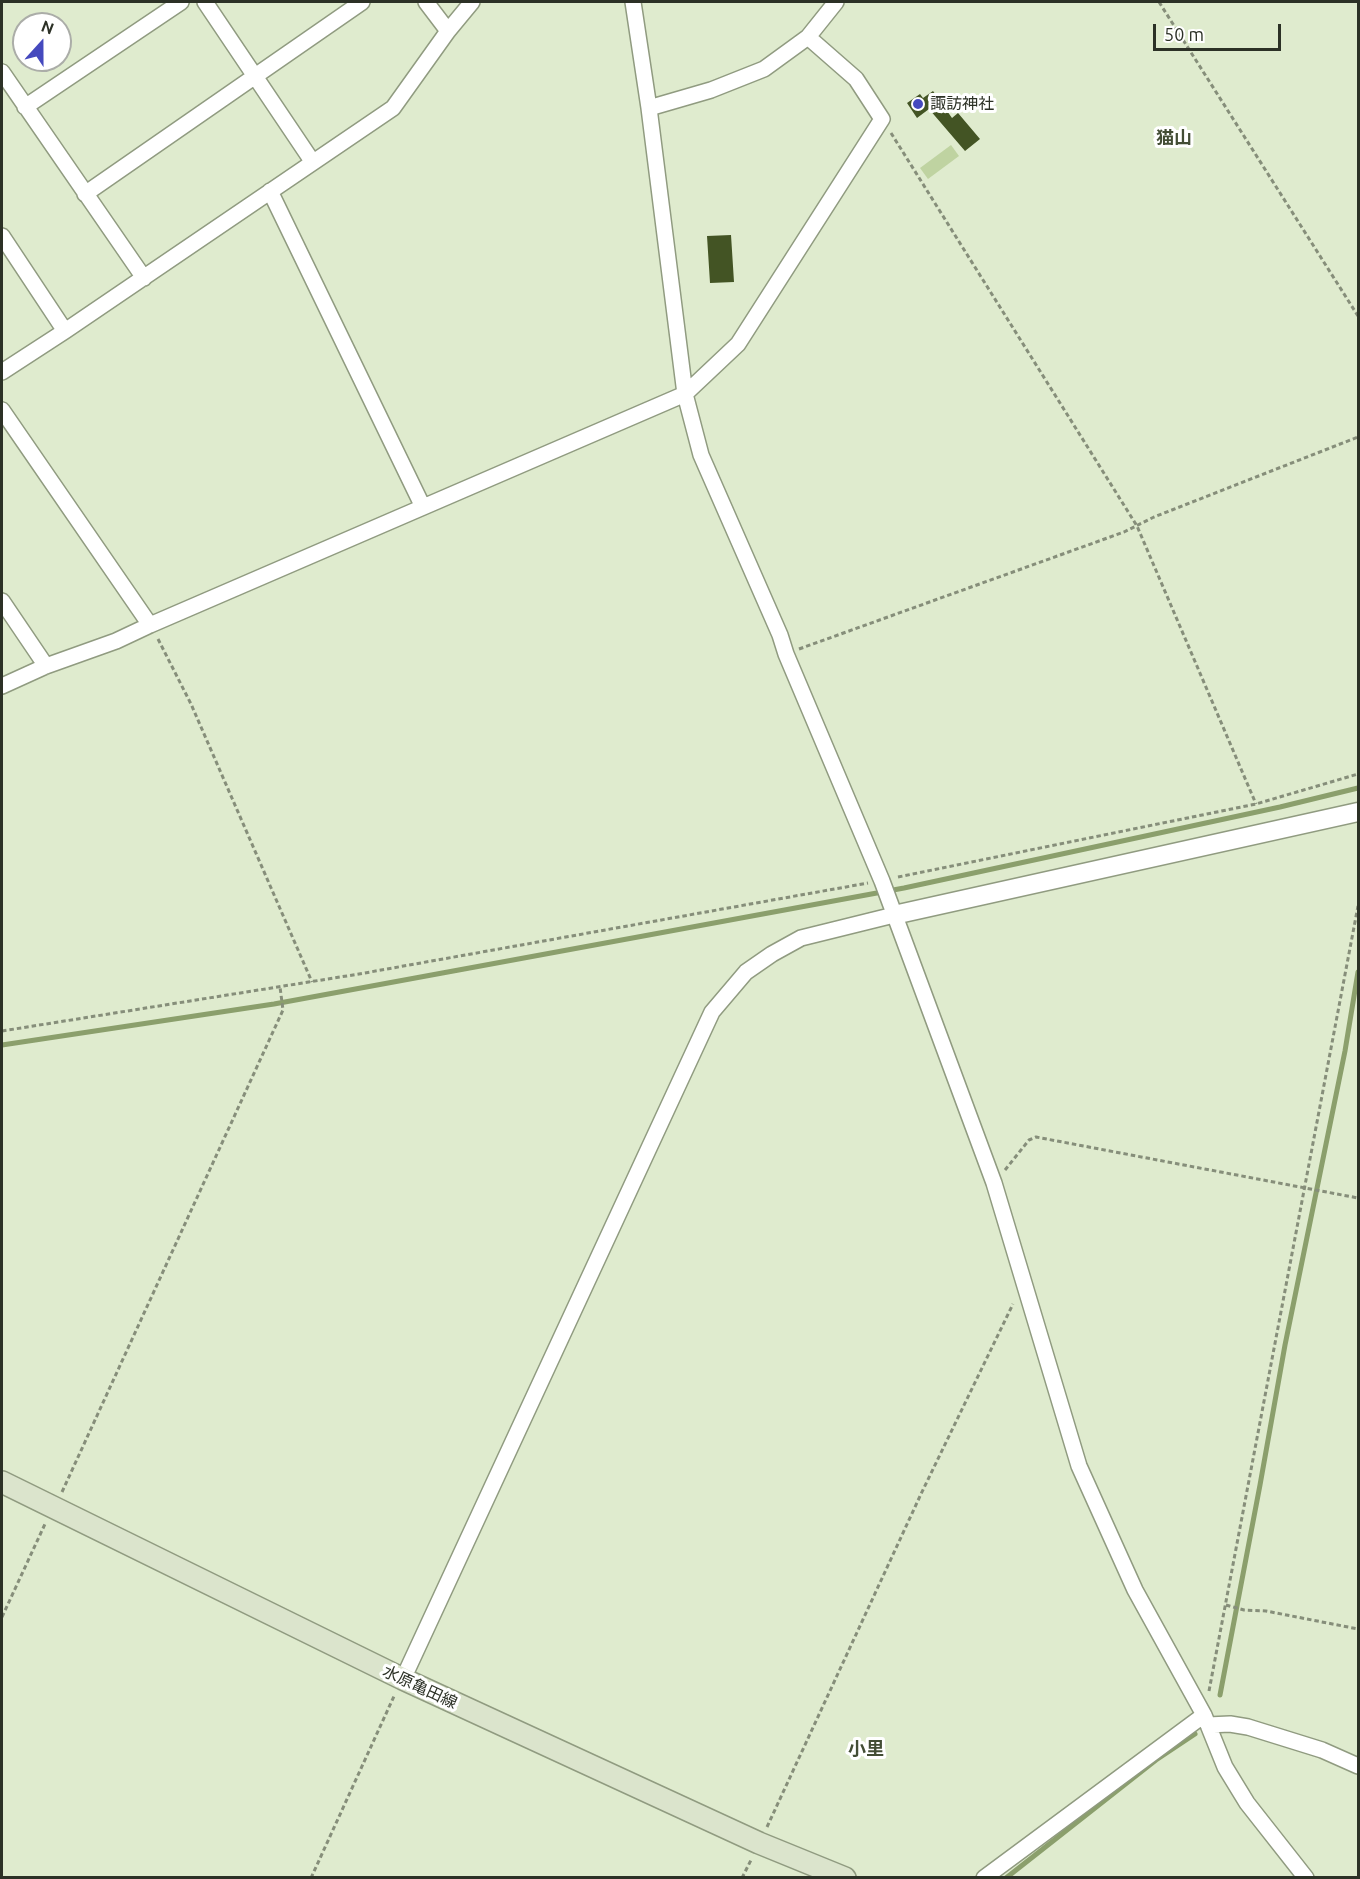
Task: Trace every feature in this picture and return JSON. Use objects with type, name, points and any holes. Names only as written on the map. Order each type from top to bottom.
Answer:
[{"type":"main road","name":"水原亀田線","points":[[2,1482],[403,1679],[759,1843],[845,1878]]},
{"type":"street","points":[[25,106],[181,2]]},
{"type":"street","points":[[205,2],[312,162]]},
{"type":"street","points":[[85,194],[362,2]]},
{"type":"street","points":[[426,2],[448,31]]},
{"type":"street","points":[[2,372],[66,331],[393,108],[448,31],[472,2]]},
{"type":"street","points":[[633,2],[649,108],[685,394],[701,455],[780,635],[882,881],[994,1183],[1079,1466],[1135,1590],[1206,1720],[1225,1767],[1247,1803],[1306,1878]]},
{"type":"street","points":[[649,108],[711,90],[764,69],[808,37],[836,2]]},
{"type":"street","points":[[2,686],[46,666],[116,641],[685,394],[738,344],[882,119],[856,78],[808,37]]},
{"type":"street","points":[[2,72],[144,278]]},
{"type":"street","points":[[270,191],[423,507]]},
{"type":"street","points":[[2,236],[66,331]]},
{"type":"street","points":[[2,410],[150,625]]},
{"type":"street","points":[[2,601],[46,666]]},
{"type":"street","points":[[403,1679],[712,1012],[746,972],[801,938],[894,915],[1359,812]]},
{"type":"street","points":[[984,1878],[1206,1720],[1248,1727],[1322,1750],[1359,1766]]},
{"type":"path","points":[[1160,2],[1359,316]]},
{"type":"path","points":[[882,119],[1137,526],[1256,804]]},
{"type":"path","points":[[786,654],[1137,526],[1164,513],[1359,437]]},
{"type":"path","points":[[150,625],[191,704],[312,982]]},
{"type":"path","points":[[2,1031],[312,982],[882,881],[1256,804],[1359,774]]},
{"type":"path","points":[[1206,1720],[1359,906]]},
{"type":"path","points":[[2,1617],[44,1526],[55,1508],[282,1010],[280,987]]},
{"type":"path","points":[[994,1183],[1029,1140],[1036,1137],[1359,1198]]},
{"type":"path","points":[[759,1843],[921,1494],[1017,1297],[1027,1287]]},
{"type":"path","points":[[1226,1605],[1359,1629]]},
{"type":"path","points":[[311,1878],[403,1679]]},
{"type":"green space","points":[[951,145],[959,156],[928,179],[920,168]]},
{"type":"building","points":[[933,91],[952,118],[958,113],[980,139],[965,151],[929,109],[917,118],[907,103],[920,94],[923,98]]},
{"type":"building","points":[[731,235],[734,282],[710,283],[707,236]]},
{"type":"waterway","points":[[2,1045],[274,1004],[904,888],[1358,788]]},
{"type":"waterway","points":[[1220,1695],[1285,1345],[1345,1051],[1358,972]]},
{"type":"waterway","points":[[1006,1878],[1156,1760],[1195,1734]]},
{"type":"place","name":"諏訪神社","points":[[918,104]]},
{"type":"district","name":"猫山","points":[[1174,138]]},
{"type":"district","name":"小里","points":[[866,1749]]}]
